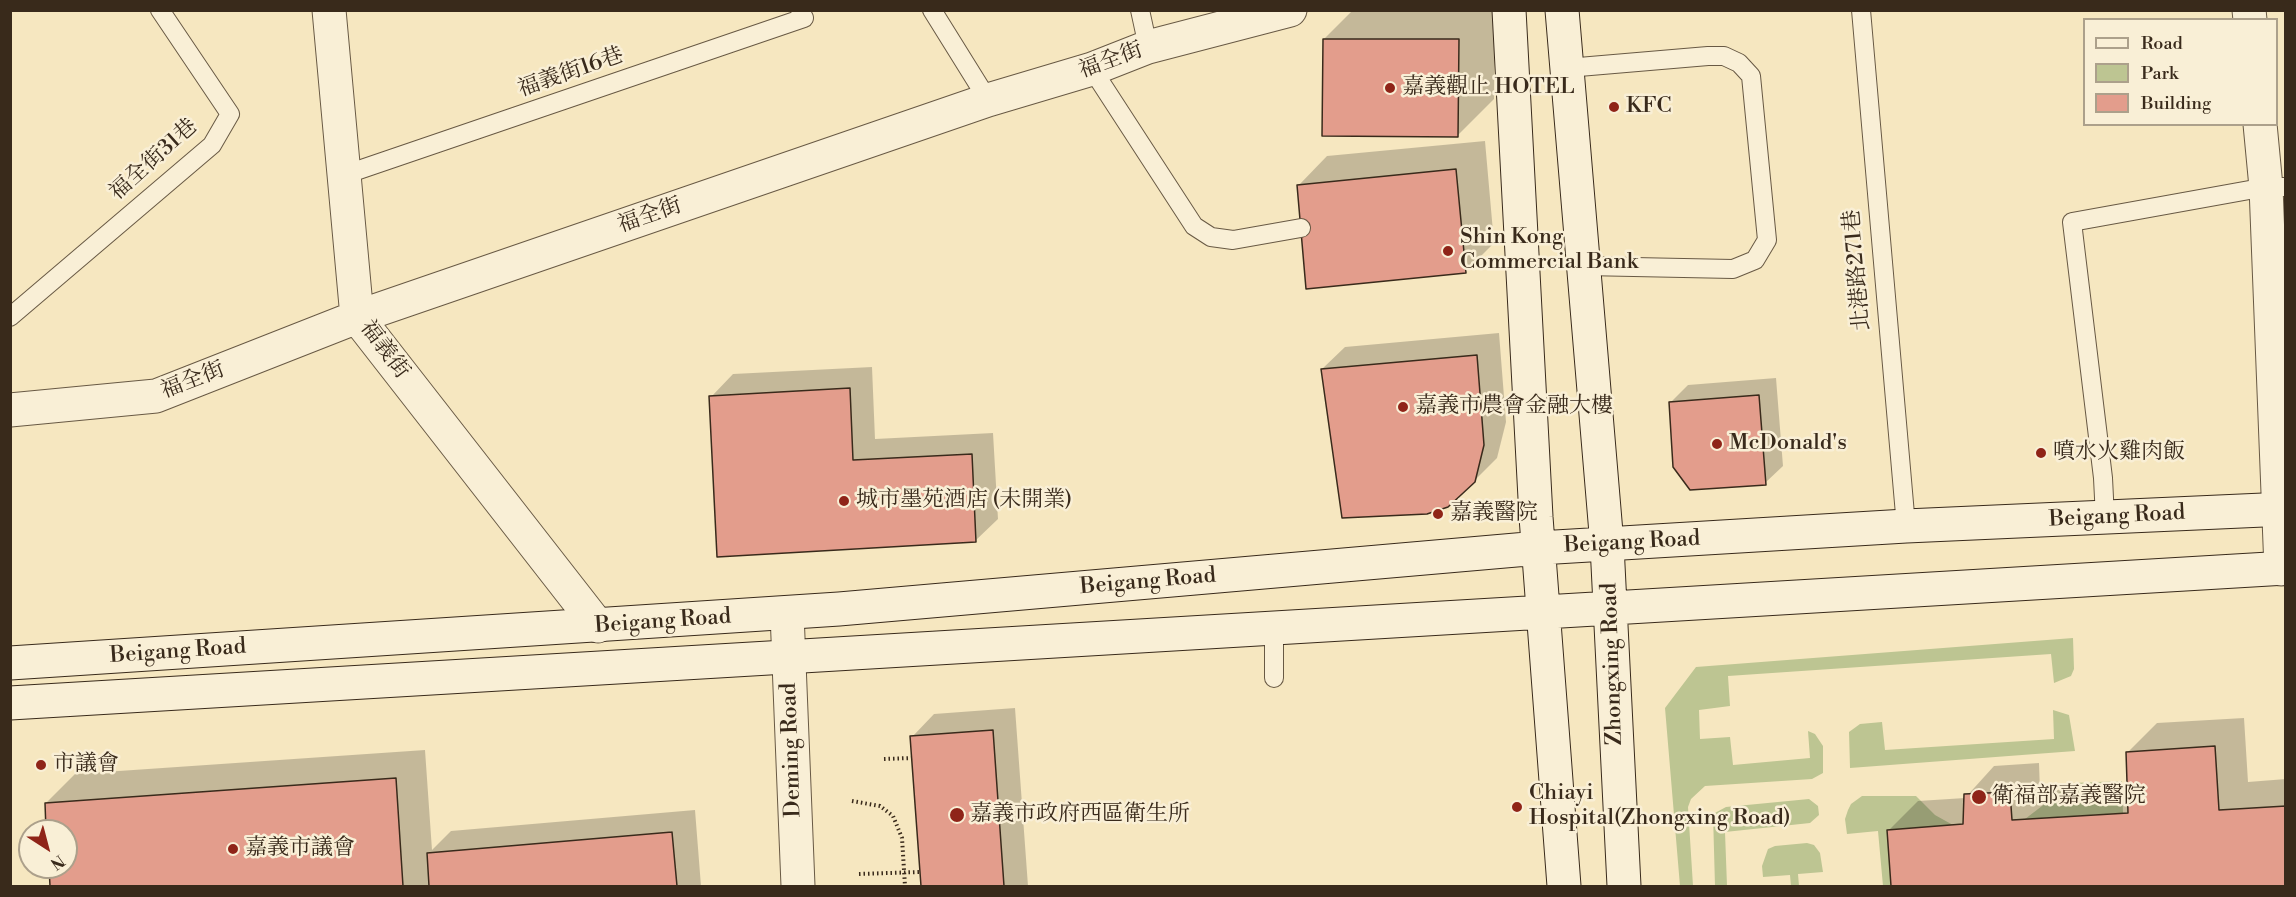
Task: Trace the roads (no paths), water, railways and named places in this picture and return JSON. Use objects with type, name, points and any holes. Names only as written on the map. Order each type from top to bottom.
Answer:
[{"type":"street","name":"福義街","points":[[329,10],[357,317],[598,626]]},
{"type":"street","name":"福全街","points":[[10,410],[156,396],[357,317],[988,99],[1092,69],[1148,47],[1290,10]]},
{"type":"street","points":[[1509,10],[1542,612],[1549,668],[1564,886]]},
{"type":"street","name":"Zhongxing Road","points":[[1562,10],[1608,545],[1624,886]]},
{"type":"street","points":[[2261,126],[2276,187],[2284,569]]},
{"type":"street","name":"Beigang Road","points":[[10,663],[787,613],[1539,548],[1906,526],[2281,509]]},
{"type":"street","name":"Beigang Road","points":[[10,704],[2284,569]]},
{"type":"street","name":"Deming Road","points":[[787,613],[798,886]]},
{"type":"lane","name":"福全街31巷","points":[[10,317],[212,145],[230,114],[160,10]]},
{"type":"lane","name":"福義街16巷","points":[[344,175],[804,18],[800,10]]},
{"type":"lane","points":[[932,10],[988,99]]},
{"type":"lane","points":[[1140,10],[1148,47]]},
{"type":"lane","name":"北港路271巷","points":[[1861,10],[1906,526]]},
{"type":"lane","points":[[1567,68],[1708,56],[1724,56],[1739,63],[1750,76],[1767,240],[1755,260],[1733,269],[1584,266]]},
{"type":"lane","points":[[1092,69],[1194,226],[1211,237],[1233,240],[1301,228]]},
{"type":"lane","points":[[2105,518],[2103,478],[2072,222],[2276,187]]},
{"type":"lane","points":[[1274,628],[1274,678]]},
{"type":"place","name":"嘉義觀止 HOTEL","points":[[1390,88]]},
{"type":"place","name":"KFC","points":[[1614,107]]},
{"type":"place","name":"Shin Kong Commercial Bank","points":[[1448,251]]},
{"type":"place","name":"嘉義市農會金融大樓","points":[[1403,407]]},
{"type":"place","name":"McDonald's","points":[[1717,444]]},
{"type":"place","name":"噴水火雞肉飯","points":[[2041,453]]},
{"type":"place","name":"城市墨苑酒店 (未開業)","points":[[844,501]]},
{"type":"place","name":"嘉義醫院","points":[[1438,514]]},
{"type":"place","name":"市議會","points":[[41,765]]},
{"type":"place","name":"衛福部嘉義醫院","points":[[1979,797]]},
{"type":"place","name":"Chiayi Hospital(Zhongxing Road)","points":[[1517,807]]},
{"type":"place","name":"嘉義市政府西區衛生所","points":[[957,815]]},
{"type":"place","name":"嘉義市議會","points":[[233,849]]}]
